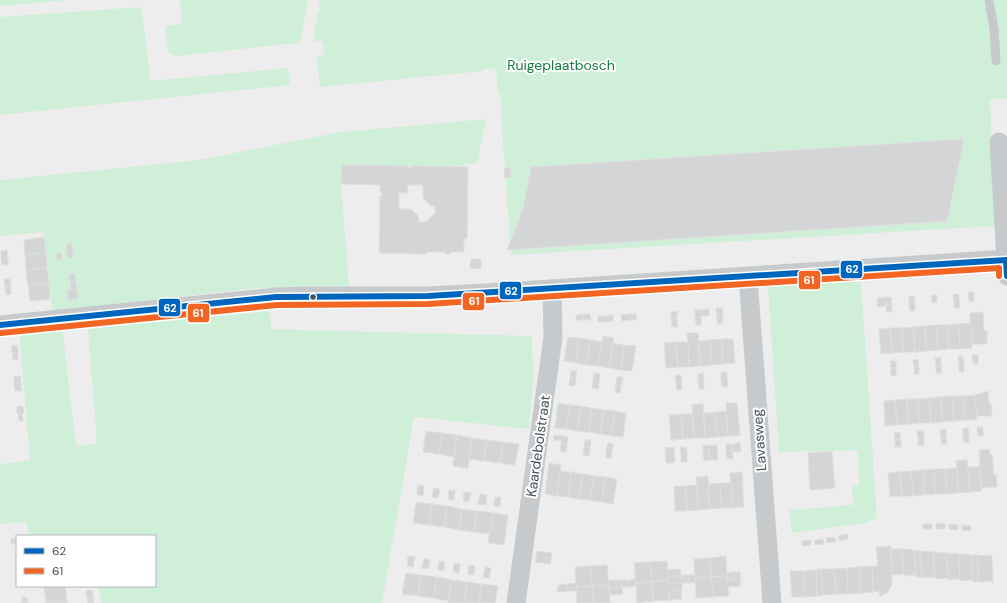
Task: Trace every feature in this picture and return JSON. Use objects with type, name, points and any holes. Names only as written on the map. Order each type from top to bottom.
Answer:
[{"type":"street","points":[[0,325],[276,297],[428,296],[748,277],[1007,265],[999,142]]},
{"type":"street","name":"Lavasweg","points":[[748,277],[772,603]]},
{"type":"street","name":"Kaardebolstraat","points":[[516,603],[553,337],[552,289]]},
{"type":"lane","points":[[989,0],[994,29],[996,61]]},
{"type":"green space","points":[[0,0],[68,0],[0,6]]},
{"type":"green space","points":[[180,0],[308,0],[301,39],[297,43],[178,56],[168,52],[165,26],[180,24],[182,19]]},
{"type":"green space","name":"Ruigeplaatbosch","points":[[319,0],[1007,0],[1007,98],[990,100],[995,226],[511,255],[502,112],[500,94],[498,94],[496,70],[493,68],[483,69],[484,71],[320,87],[317,57],[324,55],[323,41],[313,42],[318,11],[320,10]]},
{"type":"green space","points":[[140,7],[142,9],[150,81],[288,68],[290,85],[0,115],[0,17]]},
{"type":"green space","points":[[486,119],[477,163],[341,182],[349,287],[259,288],[52,311],[44,232],[0,236],[0,180],[198,160],[341,132]]},
{"type":"green space","points":[[861,281],[877,518],[865,523],[792,533],[789,510],[853,505],[852,486],[859,485],[858,450],[779,452],[768,287]]},
{"type":"green space","points":[[270,311],[271,329],[532,336],[533,380],[529,429],[414,417],[382,603],[101,603],[98,587],[156,587],[156,535],[29,535],[26,522],[0,524],[0,464],[28,461],[30,458],[19,331],[62,326],[76,446],[97,443],[88,329]]},
{"type":"building","points":[[964,139],[947,221],[507,250],[523,209],[531,167]]},
{"type":"building","points":[[342,165],[408,166],[408,168],[411,168],[411,166],[468,167],[467,239],[464,239],[464,252],[451,252],[450,254],[445,254],[445,252],[426,252],[426,254],[379,253],[380,196],[382,196],[382,193],[380,193],[380,185],[341,184]],"holes":[[[408,185],[423,185],[423,198],[431,206],[435,206],[435,213],[426,222],[419,222],[419,217],[411,209],[401,209],[399,207],[399,193],[407,193]]]},
{"type":"building","points":[[504,168],[510,168],[511,177],[505,178]]},
{"type":"building","points":[[44,237],[46,253],[25,255],[24,240]]},
{"type":"building","points":[[72,243],[73,250],[67,251],[66,244]]},
{"type":"building","points":[[7,250],[8,257],[1,258],[1,251]]},
{"type":"building","points":[[73,250],[73,257],[67,258],[67,251]]},
{"type":"building","points":[[46,253],[47,268],[26,270],[25,255]]},
{"type":"building","points":[[61,253],[62,260],[57,261],[56,254]]},
{"type":"building","points":[[8,257],[8,265],[2,265],[1,258]]},
{"type":"building","points":[[471,259],[481,259],[481,269],[470,268]]},
{"type":"building","points":[[47,268],[49,283],[28,285],[26,270]]},
{"type":"building","points":[[75,273],[76,281],[70,281],[69,274]]},
{"type":"building","points":[[4,279],[10,279],[11,287],[5,287]]},
{"type":"building","points":[[70,281],[76,281],[77,288],[71,289]]},
{"type":"building","points":[[49,283],[50,299],[30,301],[28,285]]},
{"type":"building","points":[[5,287],[11,287],[11,294],[6,295]]},
{"type":"building","points":[[77,288],[78,299],[68,300],[67,292]]},
{"type":"building","points":[[968,292],[974,292],[974,301],[969,302]]},
{"type":"building","points":[[953,294],[959,294],[959,301],[954,301]]},
{"type":"building","points":[[931,295],[937,295],[937,302],[932,303]]},
{"type":"building","points":[[909,296],[914,296],[915,303],[909,303]]},
{"type":"building","points":[[888,297],[886,298],[886,306],[877,307],[877,298]]},
{"type":"building","points":[[891,297],[892,305],[886,305],[886,298]]},
{"type":"building","points":[[954,301],[959,301],[960,308],[954,308]]},
{"type":"building","points":[[909,303],[915,303],[915,311],[910,311]]},
{"type":"building","points":[[886,305],[892,305],[892,312],[887,312]]},
{"type":"building","points":[[716,308],[722,308],[723,316],[717,316]]},
{"type":"building","points":[[709,309],[709,316],[701,316],[700,310]]},
{"type":"building","points":[[695,310],[700,310],[701,317],[695,318]]},
{"type":"building","points":[[677,311],[677,319],[671,319],[671,312]]},
{"type":"building","points":[[983,312],[984,331],[987,331],[987,344],[972,344],[970,313]]},
{"type":"building","points":[[583,314],[590,314],[591,320],[583,320]]},
{"type":"building","points":[[583,314],[583,320],[576,320],[576,315]]},
{"type":"building","points":[[629,314],[636,314],[637,320],[629,320]]},
{"type":"building","points":[[629,314],[629,320],[622,321],[621,315]]},
{"type":"building","points":[[613,315],[613,321],[606,322],[605,316]]},
{"type":"building","points":[[598,316],[605,316],[606,322],[598,322]]},
{"type":"building","points":[[717,316],[723,316],[723,323],[717,324]]},
{"type":"building","points":[[701,317],[701,325],[696,325],[695,318]]},
{"type":"building","points":[[671,319],[677,319],[678,327],[672,327]]},
{"type":"building","points":[[971,323],[972,348],[960,349],[959,324]]},
{"type":"building","points":[[959,324],[960,349],[949,349],[947,325]]},
{"type":"building","points":[[936,325],[947,325],[949,349],[938,350]]},
{"type":"building","points":[[936,325],[938,350],[926,351],[925,326]]},
{"type":"building","points":[[925,326],[926,351],[915,352],[913,327]]},
{"type":"building","points":[[913,327],[915,352],[903,352],[902,328]]},
{"type":"building","points":[[890,328],[902,328],[903,352],[892,353]]},
{"type":"building","points":[[890,328],[892,353],[881,354],[879,329]]},
{"type":"building","points":[[687,333],[698,333],[700,366],[689,367]]},
{"type":"building","points":[[603,336],[614,338],[609,368],[598,366]]},
{"type":"building","points":[[568,337],[579,338],[576,363],[564,361]]},
{"type":"building","points":[[579,338],[590,340],[587,365],[576,363]]},
{"type":"building","points":[[722,339],[723,364],[712,365],[710,340]]},
{"type":"building","points":[[722,339],[733,339],[735,363],[723,364]]},
{"type":"building","points":[[590,340],[602,342],[598,366],[587,365]]},
{"type":"building","points":[[710,340],[712,365],[700,366],[699,341]]},
{"type":"building","points":[[676,342],[678,367],[666,368],[664,343]]},
{"type":"building","points":[[676,342],[688,342],[689,367],[678,367]]},
{"type":"building","points":[[613,343],[624,345],[621,370],[609,368]]},
{"type":"building","points":[[17,345],[18,353],[12,353],[11,346]]},
{"type":"building","points":[[624,345],[636,346],[632,371],[621,370]]},
{"type":"building","points":[[12,353],[18,353],[18,360],[13,360]]},
{"type":"building","points":[[972,355],[978,355],[978,364],[973,364]]},
{"type":"building","points":[[958,356],[963,356],[964,364],[959,364]]},
{"type":"building","points":[[935,358],[941,358],[941,365],[936,366]]},
{"type":"building","points":[[918,359],[919,367],[914,367],[913,360]]},
{"type":"building","points":[[890,361],[896,361],[896,368],[891,368]]},
{"type":"building","points":[[959,364],[964,364],[964,372],[959,372]]},
{"type":"building","points":[[941,365],[942,373],[936,373],[936,366]]},
{"type":"building","points":[[914,367],[919,367],[919,374],[914,374]]},
{"type":"building","points":[[891,368],[896,368],[896,375],[891,376]]},
{"type":"building","points":[[571,370],[577,371],[576,378],[570,378]]},
{"type":"building","points":[[721,372],[727,372],[727,379],[721,380]]},
{"type":"building","points":[[594,373],[600,374],[599,382],[593,381]]},
{"type":"building","points":[[703,373],[704,381],[698,381],[698,374]]},
{"type":"building","points":[[675,375],[681,375],[682,382],[676,383]]},
{"type":"building","points":[[14,376],[20,376],[21,383],[14,383]]},
{"type":"building","points":[[617,377],[623,377],[621,385],[616,384]]},
{"type":"building","points":[[570,378],[576,378],[575,386],[569,385]]},
{"type":"building","points":[[727,379],[728,387],[722,387],[721,380]]},
{"type":"building","points":[[593,381],[599,382],[598,389],[592,388]]},
{"type":"building","points":[[698,381],[704,381],[704,389],[699,389]]},
{"type":"building","points":[[682,382],[682,390],[677,390],[676,383]]},
{"type":"building","points":[[14,383],[21,383],[22,391],[15,391]]},
{"type":"building","points":[[616,384],[621,385],[620,393],[615,392]]},
{"type":"building","points":[[988,391],[992,416],[977,416],[975,395]]},
{"type":"building","points":[[975,395],[977,420],[965,420],[963,396]]},
{"type":"building","points":[[952,396],[963,396],[965,420],[954,421]]},
{"type":"building","points":[[952,396],[954,421],[942,422],[941,397]]},
{"type":"building","points":[[941,397],[942,422],[931,423],[929,398]]},
{"type":"building","points":[[929,398],[931,423],[919,423],[918,399]]},
{"type":"building","points":[[907,399],[908,424],[897,425],[895,400]]},
{"type":"building","points":[[907,399],[918,399],[919,423],[908,424]]},
{"type":"building","points":[[895,400],[897,425],[885,426],[884,401]]},
{"type":"building","points":[[558,403],[570,405],[566,429],[555,428]]},
{"type":"building","points":[[726,403],[737,403],[740,435],[728,436]]},
{"type":"building","points":[[703,404],[705,438],[694,438],[692,405]]},
{"type":"building","points":[[570,405],[581,406],[577,431],[566,429]]},
{"type":"building","points":[[17,406],[23,406],[24,413],[17,414]]},
{"type":"building","points":[[581,406],[592,408],[589,432],[577,431]]},
{"type":"building","points":[[592,408],[604,410],[600,434],[589,432]]},
{"type":"building","points":[[604,410],[615,411],[611,436],[600,434]]},
{"type":"building","points":[[615,411],[626,413],[623,437],[611,436]]},
{"type":"building","points":[[726,411],[728,436],[717,437],[715,412]]},
{"type":"building","points":[[715,412],[717,437],[705,438],[704,413]]},
{"type":"building","points":[[22,413],[23,421],[19,421],[18,414]]},
{"type":"building","points":[[681,414],[683,439],[671,440],[669,415]]},
{"type":"building","points":[[681,414],[692,414],[694,438],[683,439]]},
{"type":"building","points":[[977,427],[983,427],[983,436],[978,436]]},
{"type":"building","points":[[963,428],[968,428],[969,435],[963,436]]},
{"type":"building","points":[[946,429],[946,437],[941,437],[940,430]]},
{"type":"building","points":[[426,431],[442,433],[439,454],[423,452]]},
{"type":"building","points":[[917,431],[923,431],[924,438],[918,438]]},
{"type":"building","points":[[900,432],[901,440],[895,440],[894,433]]},
{"type":"building","points":[[442,433],[457,435],[454,457],[439,454]]},
{"type":"building","points":[[457,435],[472,438],[468,468],[453,466]]},
{"type":"building","points":[[554,435],[563,436],[562,441],[553,440]]},
{"type":"building","points":[[969,435],[969,443],[964,443],[963,436]]},
{"type":"building","points":[[563,436],[568,437],[567,445],[561,444]]},
{"type":"building","points":[[941,437],[946,437],[947,444],[941,444]]},
{"type":"building","points":[[472,438],[487,440],[484,461],[469,459]]},
{"type":"building","points":[[918,438],[924,438],[924,445],[918,446]]},
{"type":"building","points":[[487,440],[503,442],[500,463],[484,461]]},
{"type":"building","points":[[585,440],[591,440],[590,448],[584,447]]},
{"type":"building","points":[[895,440],[901,440],[901,447],[895,447]]},
{"type":"building","points":[[503,442],[519,444],[515,465],[500,463]]},
{"type":"building","points":[[608,443],[613,444],[612,451],[606,450]]},
{"type":"building","points":[[740,443],[741,452],[732,452],[732,444]]},
{"type":"building","points":[[561,444],[567,445],[566,452],[560,451]]},
{"type":"building","points":[[726,444],[732,444],[732,451],[726,452]]},
{"type":"building","points":[[709,445],[709,453],[703,453],[703,446]]},
{"type":"building","points":[[709,445],[717,445],[718,460],[710,460]]},
{"type":"building","points":[[584,447],[590,448],[589,456],[583,455]]},
{"type":"building","points":[[674,447],[675,463],[666,463],[665,448]]},
{"type":"building","points":[[680,447],[686,447],[687,454],[681,455]]},
{"type":"building","points":[[989,449],[990,454],[992,454],[997,487],[981,488],[979,450]]},
{"type":"building","points":[[606,450],[612,451],[611,458],[606,458]]},
{"type":"building","points":[[732,451],[733,459],[727,459],[726,452]]},
{"type":"building","points":[[832,451],[835,488],[810,490],[808,453]]},
{"type":"building","points":[[703,453],[709,453],[710,460],[704,461]]},
{"type":"building","points":[[687,454],[687,462],[681,462],[681,455]]},
{"type":"building","points":[[967,460],[970,492],[958,493],[956,461]]},
{"type":"building","points":[[549,463],[561,465],[557,496],[545,494]]},
{"type":"building","points":[[968,467],[980,467],[981,491],[970,492]]},
{"type":"building","points":[[957,468],[958,493],[947,494],[945,469]]},
{"type":"building","points":[[934,469],[935,494],[924,495],[923,470]]},
{"type":"building","points":[[934,469],[945,469],[947,494],[935,494]]},
{"type":"building","points":[[923,470],[924,495],[913,496],[911,471]]},
{"type":"building","points":[[560,471],[571,472],[568,497],[557,496]]},
{"type":"building","points":[[911,471],[913,496],[902,496],[900,472]]},
{"type":"building","points":[[571,472],[583,474],[579,499],[568,497]]},
{"type":"building","points":[[742,472],[744,507],[733,508],[730,473]]},
{"type":"building","points":[[900,472],[902,496],[890,497],[888,473]]},
{"type":"building","points":[[583,474],[594,476],[590,500],[579,499]]},
{"type":"building","points":[[594,476],[605,477],[602,502],[590,500]]},
{"type":"building","points":[[708,476],[710,509],[698,510],[696,477]]},
{"type":"building","points":[[605,477],[617,479],[613,504],[602,502]]},
{"type":"building","points":[[720,483],[731,483],[733,508],[721,508]]},
{"type":"building","points":[[720,483],[721,508],[710,509],[708,484]]},
{"type":"building","points":[[418,485],[424,486],[423,496],[417,495]]},
{"type":"building","points":[[697,485],[698,510],[687,511],[685,486]]},
{"type":"building","points":[[674,486],[685,486],[687,511],[675,511]]},
{"type":"building","points":[[434,488],[440,489],[438,498],[432,497]]},
{"type":"building","points":[[449,490],[455,491],[454,500],[448,499]]},
{"type":"building","points":[[464,492],[471,493],[469,502],[463,501]]},
{"type":"building","points":[[480,494],[487,495],[486,505],[478,504]]},
{"type":"building","points":[[495,497],[501,497],[500,507],[494,506]]},
{"type":"building","points":[[416,502],[432,504],[429,525],[413,523]]},
{"type":"building","points":[[432,504],[447,506],[444,527],[429,525]]},
{"type":"building","points":[[447,506],[462,509],[459,530],[444,527]]},
{"type":"building","points":[[462,509],[477,511],[474,532],[459,530]]},
{"type":"building","points":[[477,511],[493,513],[490,534],[474,532]]},
{"type":"building","points":[[493,513],[508,515],[504,545],[488,543]]},
{"type":"building","points":[[936,523],[945,524],[945,529],[936,529]]},
{"type":"building","points":[[923,524],[932,524],[932,529],[923,529]]},
{"type":"building","points":[[949,524],[958,525],[958,530],[949,529]]},
{"type":"building","points":[[962,525],[971,526],[971,531],[962,530]]},
{"type":"building","points":[[847,534],[848,539],[840,541],[838,536]]},
{"type":"building","points":[[835,537],[836,542],[827,543],[826,538]]},
{"type":"building","points":[[16,538],[16,544],[11,544],[11,539]]},
{"type":"building","points":[[823,539],[824,544],[815,545],[814,540]]},
{"type":"building","points":[[811,540],[811,545],[802,546],[802,541]]},
{"type":"building","points":[[891,546],[892,585],[888,592],[880,597],[879,591],[873,592],[872,566],[878,566],[876,547]]},
{"type":"building","points":[[891,549],[902,549],[903,574],[892,575]]},
{"type":"building","points":[[902,549],[914,550],[916,575],[904,576]]},
{"type":"building","points":[[914,550],[920,551],[922,577],[916,577]]},
{"type":"building","points":[[537,551],[552,553],[550,564],[535,562]]},
{"type":"building","points":[[920,551],[933,552],[935,577],[922,578]]},
{"type":"building","points":[[933,552],[946,553],[948,578],[935,579]]},
{"type":"building","points":[[946,553],[959,554],[960,579],[948,580]]},
{"type":"building","points":[[959,554],[971,555],[973,580],[960,581]]},
{"type":"building","points":[[971,555],[977,555],[979,581],[973,582]]},
{"type":"building","points":[[977,555],[992,556],[993,583],[992,581],[979,582]]},
{"type":"building","points":[[408,556],[415,557],[413,567],[407,566]]},
{"type":"building","points":[[726,556],[727,576],[711,577],[710,558]]},
{"type":"building","points":[[710,558],[711,577],[695,578],[694,559]]},
{"type":"building","points":[[424,559],[430,559],[428,569],[422,568]]},
{"type":"building","points":[[439,561],[445,562],[444,571],[438,570]]},
{"type":"building","points":[[667,561],[668,580],[652,582],[650,562]]},
{"type":"building","points":[[650,562],[652,582],[636,583],[634,563]]},
{"type":"building","points":[[454,563],[460,564],[459,573],[453,572]]},
{"type":"building","points":[[469,565],[475,566],[474,575],[468,575]]},
{"type":"building","points":[[607,565],[609,585],[592,586],[591,566]]},
{"type":"building","points":[[591,566],[592,586],[576,587],[575,567]]},
{"type":"building","points":[[872,566],[873,592],[861,593],[859,567]]},
{"type":"building","points":[[485,567],[491,568],[489,578],[483,577]]},
{"type":"building","points":[[859,567],[861,593],[848,594],[847,568]]},
{"type":"building","points":[[847,568],[848,594],[836,594],[834,569]]},
{"type":"building","points":[[680,569],[681,576],[668,577],[667,570]]},
{"type":"building","points":[[821,569],[834,569],[836,594],[823,595]]},
{"type":"building","points":[[821,569],[823,595],[817,596],[816,570]]},
{"type":"building","points":[[816,570],[817,596],[805,597],[803,571]]},
{"type":"building","points":[[790,571],[803,571],[805,597],[792,597]]},
{"type":"building","points":[[734,572],[740,572],[741,579],[734,579]]},
{"type":"building","points":[[734,572],[734,579],[727,580],[727,573]]},
{"type":"building","points":[[406,573],[421,575],[418,596],[402,594]]},
{"type":"building","points":[[421,575],[437,577],[433,598],[418,596]]},
{"type":"building","points":[[688,575],[689,583],[682,583],[681,576]]},
{"type":"building","points":[[688,575],[695,575],[695,582],[689,583]]},
{"type":"building","points":[[674,576],[681,576],[682,583],[675,584]]},
{"type":"building","points":[[674,576],[675,584],[668,584],[668,577]]},
{"type":"building","points":[[727,576],[729,596],[713,597],[711,577]]},
{"type":"building","points":[[437,577],[452,580],[449,601],[433,598]]},
{"type":"building","points":[[711,577],[713,597],[696,598],[695,578]]},
{"type":"building","points":[[635,579],[636,586],[629,587],[629,580]]},
{"type":"building","points":[[740,579],[741,586],[728,587],[727,580]]},
{"type":"building","points":[[452,580],[467,582],[464,603],[448,603]]},
{"type":"building","points":[[615,580],[622,580],[622,587],[616,588]]},
{"type":"building","points":[[615,580],[616,588],[609,588],[608,581]]},
{"type":"building","points":[[622,580],[629,580],[629,587],[622,587]]},
{"type":"building","points":[[668,580],[668,584],[682,583],[682,590],[669,591],[669,600],[653,601],[652,582]]},
{"type":"building","points":[[467,582],[482,584],[479,603],[464,603]]},
{"type":"building","points":[[652,582],[653,601],[637,603],[636,583]]},
{"type":"building","points":[[576,583],[577,591],[568,591],[567,584]]},
{"type":"building","points":[[482,584],[498,586],[495,603],[479,603]]},
{"type":"building","points":[[567,584],[568,591],[557,592],[558,585]]},
{"type":"building","points":[[609,585],[610,603],[594,603],[592,586]]},
{"type":"building","points":[[592,586],[594,603],[577,603],[576,587]]},
{"type":"building","points":[[44,587],[65,587],[67,600],[46,602]]},
{"type":"building","points":[[622,587],[623,594],[609,595],[609,588]]},
{"type":"building","points":[[92,590],[93,597],[87,598],[86,591]]},
{"type":"building","points":[[681,590],[682,599],[669,600],[669,591]]},
{"type":"building","points":[[22,597],[27,597],[28,603],[22,603]]},
{"type":"building","points":[[93,597],[94,603],[88,603],[87,598]]},
{"type":"building","points":[[67,600],[67,603],[46,603],[46,602]]},
{"type":"transit line","name":"62","points":[[0,325],[276,297],[428,296],[1006,260],[1007,276]]},
{"type":"transit line","name":"61","points":[[1,333],[277,305],[428,304],[999,268],[999,276]]}]
